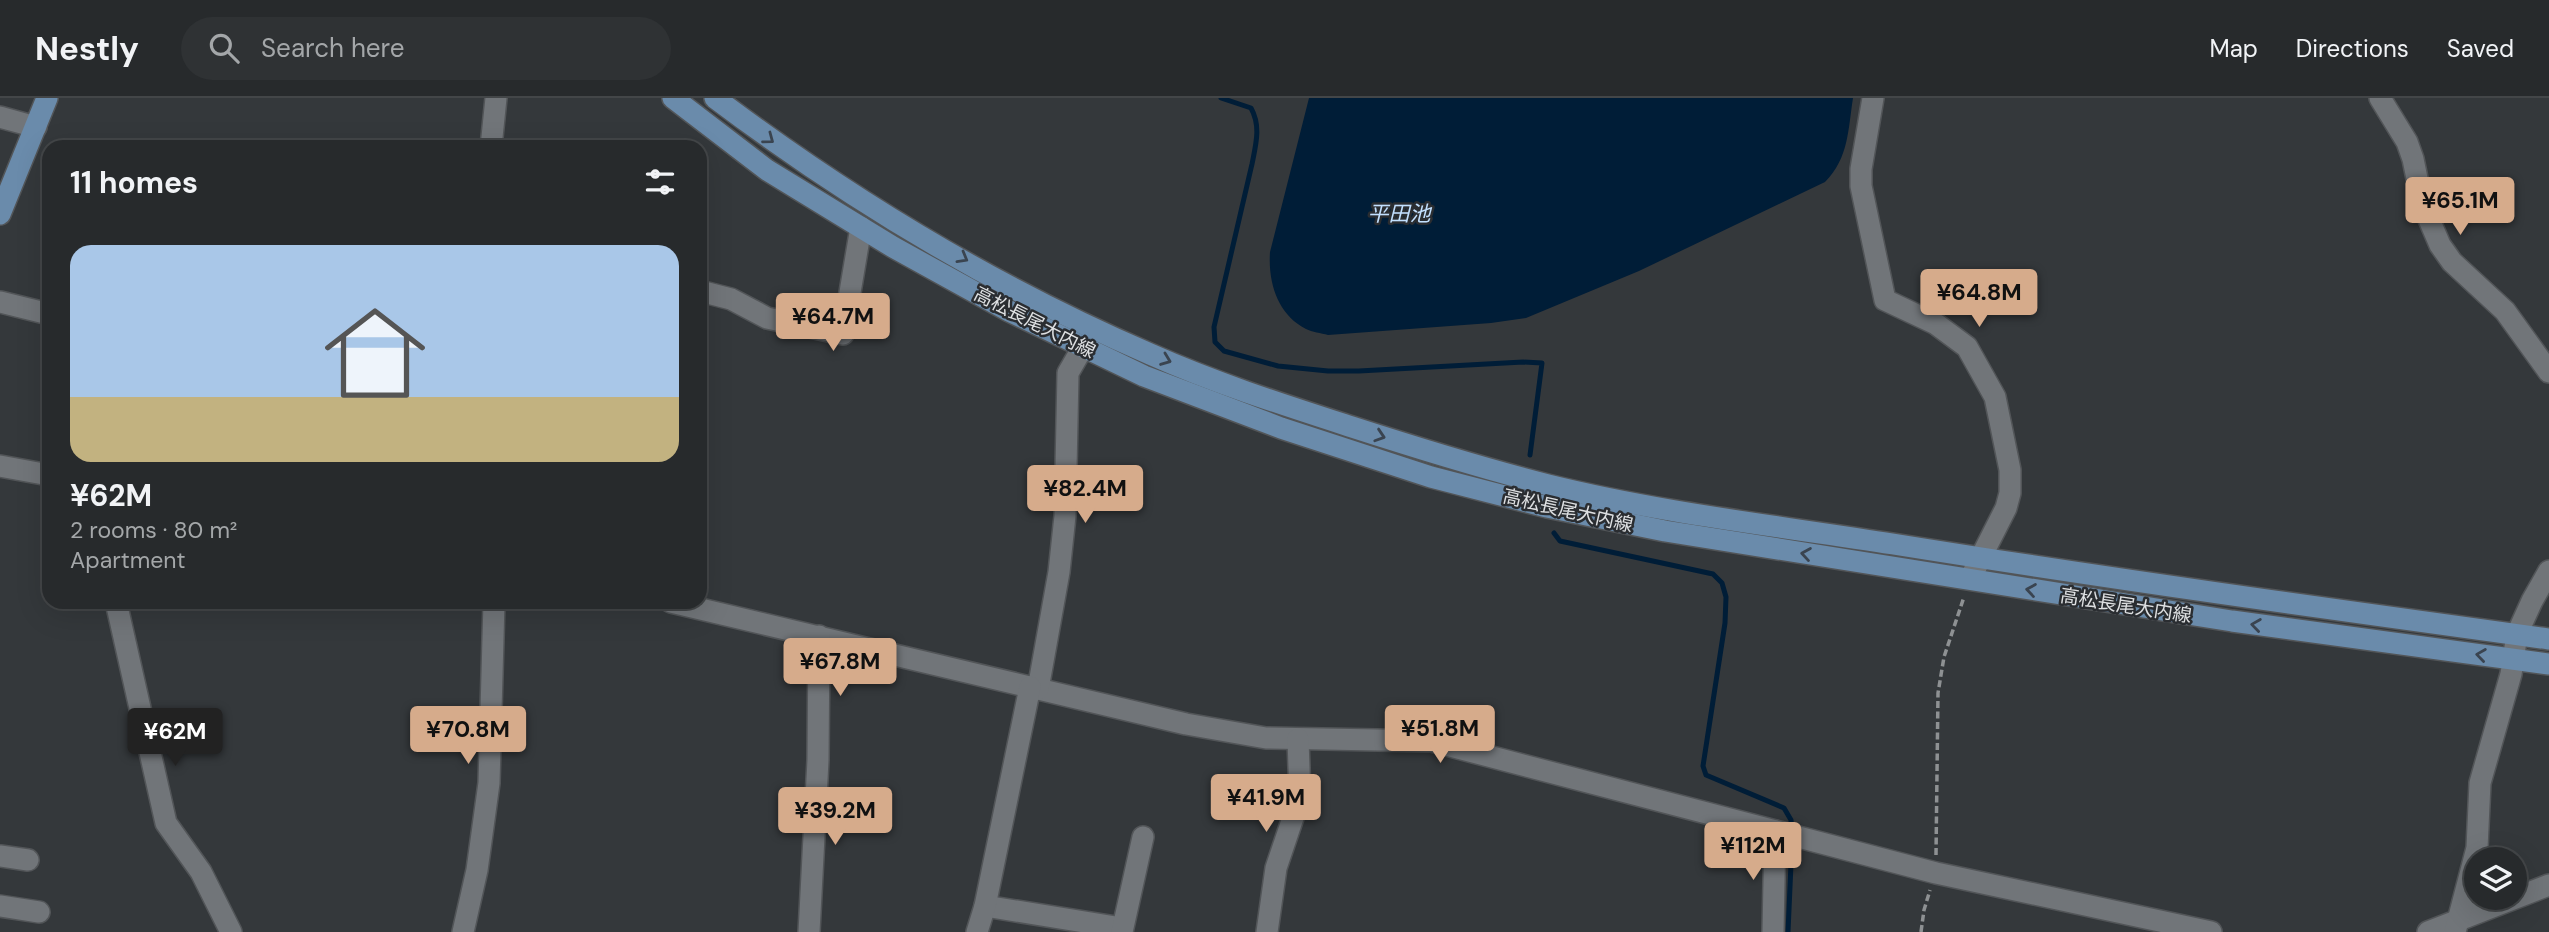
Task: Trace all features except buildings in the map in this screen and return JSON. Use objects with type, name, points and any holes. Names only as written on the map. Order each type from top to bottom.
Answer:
[{"type":"main road","points":[[0,214],[47,98]]},
{"type":"main road","name":"高松長尾大内線","points":[[673,98],[767,170],[1009,311],[1144,376],[1281,428],[1431,477],[1548,507],[1665,531],[1974,571],[2549,639]]},
{"type":"main road","name":"高松長尾大内線","points":[[715,98],[783,150],[903,224],[1020,291],[1151,355],[1288,406],[1438,454],[1551,486],[2232,621],[2549,664]]},
{"type":"street","points":[[492,140],[496,98]]},
{"type":"street","points":[[1873,98],[1861,169],[1861,186],[1885,300],[1936,324],[1967,347],[1995,397],[2010,470],[2010,493],[2006,508],[1974,571]]},
{"type":"street","points":[[2380,98],[2407,142],[2422,203],[2440,245],[2452,262],[2505,311],[2549,372]]},
{"type":"street","points":[[0,117],[36,127]]},
{"type":"street","points":[[707,293],[732,299],[767,318],[844,334],[861,227]]},
{"type":"street","points":[[0,302],[42,312]]},
{"type":"street","points":[[978,932],[1059,572],[1065,516],[1068,373],[1083,347]]},
{"type":"street","points":[[0,466],[42,474]]},
{"type":"street","points":[[2456,927],[2477,848],[2480,783],[2513,659],[2517,634],[2549,571]]},
{"type":"street","points":[[118,609],[166,823],[201,872],[231,932]]},
{"type":"street","points":[[463,932],[477,870],[489,783],[495,609]]},
{"type":"street","points":[[701,609],[1186,724],[1266,738],[1431,741],[1936,873],[2211,932]]},
{"type":"street","points":[[809,932],[818,760],[819,636]]},
{"type":"street","points":[[1266,932],[1276,868],[1300,797],[1298,738]]},
{"type":"street","points":[[1773,932],[1775,831]]},
{"type":"street","points":[[985,905],[1122,930],[1143,836]]},
{"type":"street","points":[[0,856],[28,859]]},
{"type":"street","points":[[2428,932],[2456,927],[2549,885]]},
{"type":"street","points":[[0,906],[39,912]]},
{"type":"path","points":[[1921,932],[1924,909],[1936,873],[1938,693],[1944,657],[1974,571]]},
{"type":"water","name":"平田池","points":[[1309,98],[1853,98],[1843,153],[1825,182],[1639,271],[1526,318],[1328,335],[1306,329],[1288,315],[1276,296],[1270,263],[1270,252]]},
{"type":"waterway","points":[[1221,98],[1251,108],[1257,135],[1214,327],[1215,342],[1224,351],[1278,366],[1328,371],[1542,363],[1530,455]]},
{"type":"waterway","points":[[1554,533],[1560,541],[1713,574],[1722,583],[1726,597],[1725,623],[1703,766],[1706,775],[1784,808],[1791,820],[1792,831]]},
{"type":"waterway","points":[[1788,932],[1792,841]]}]
